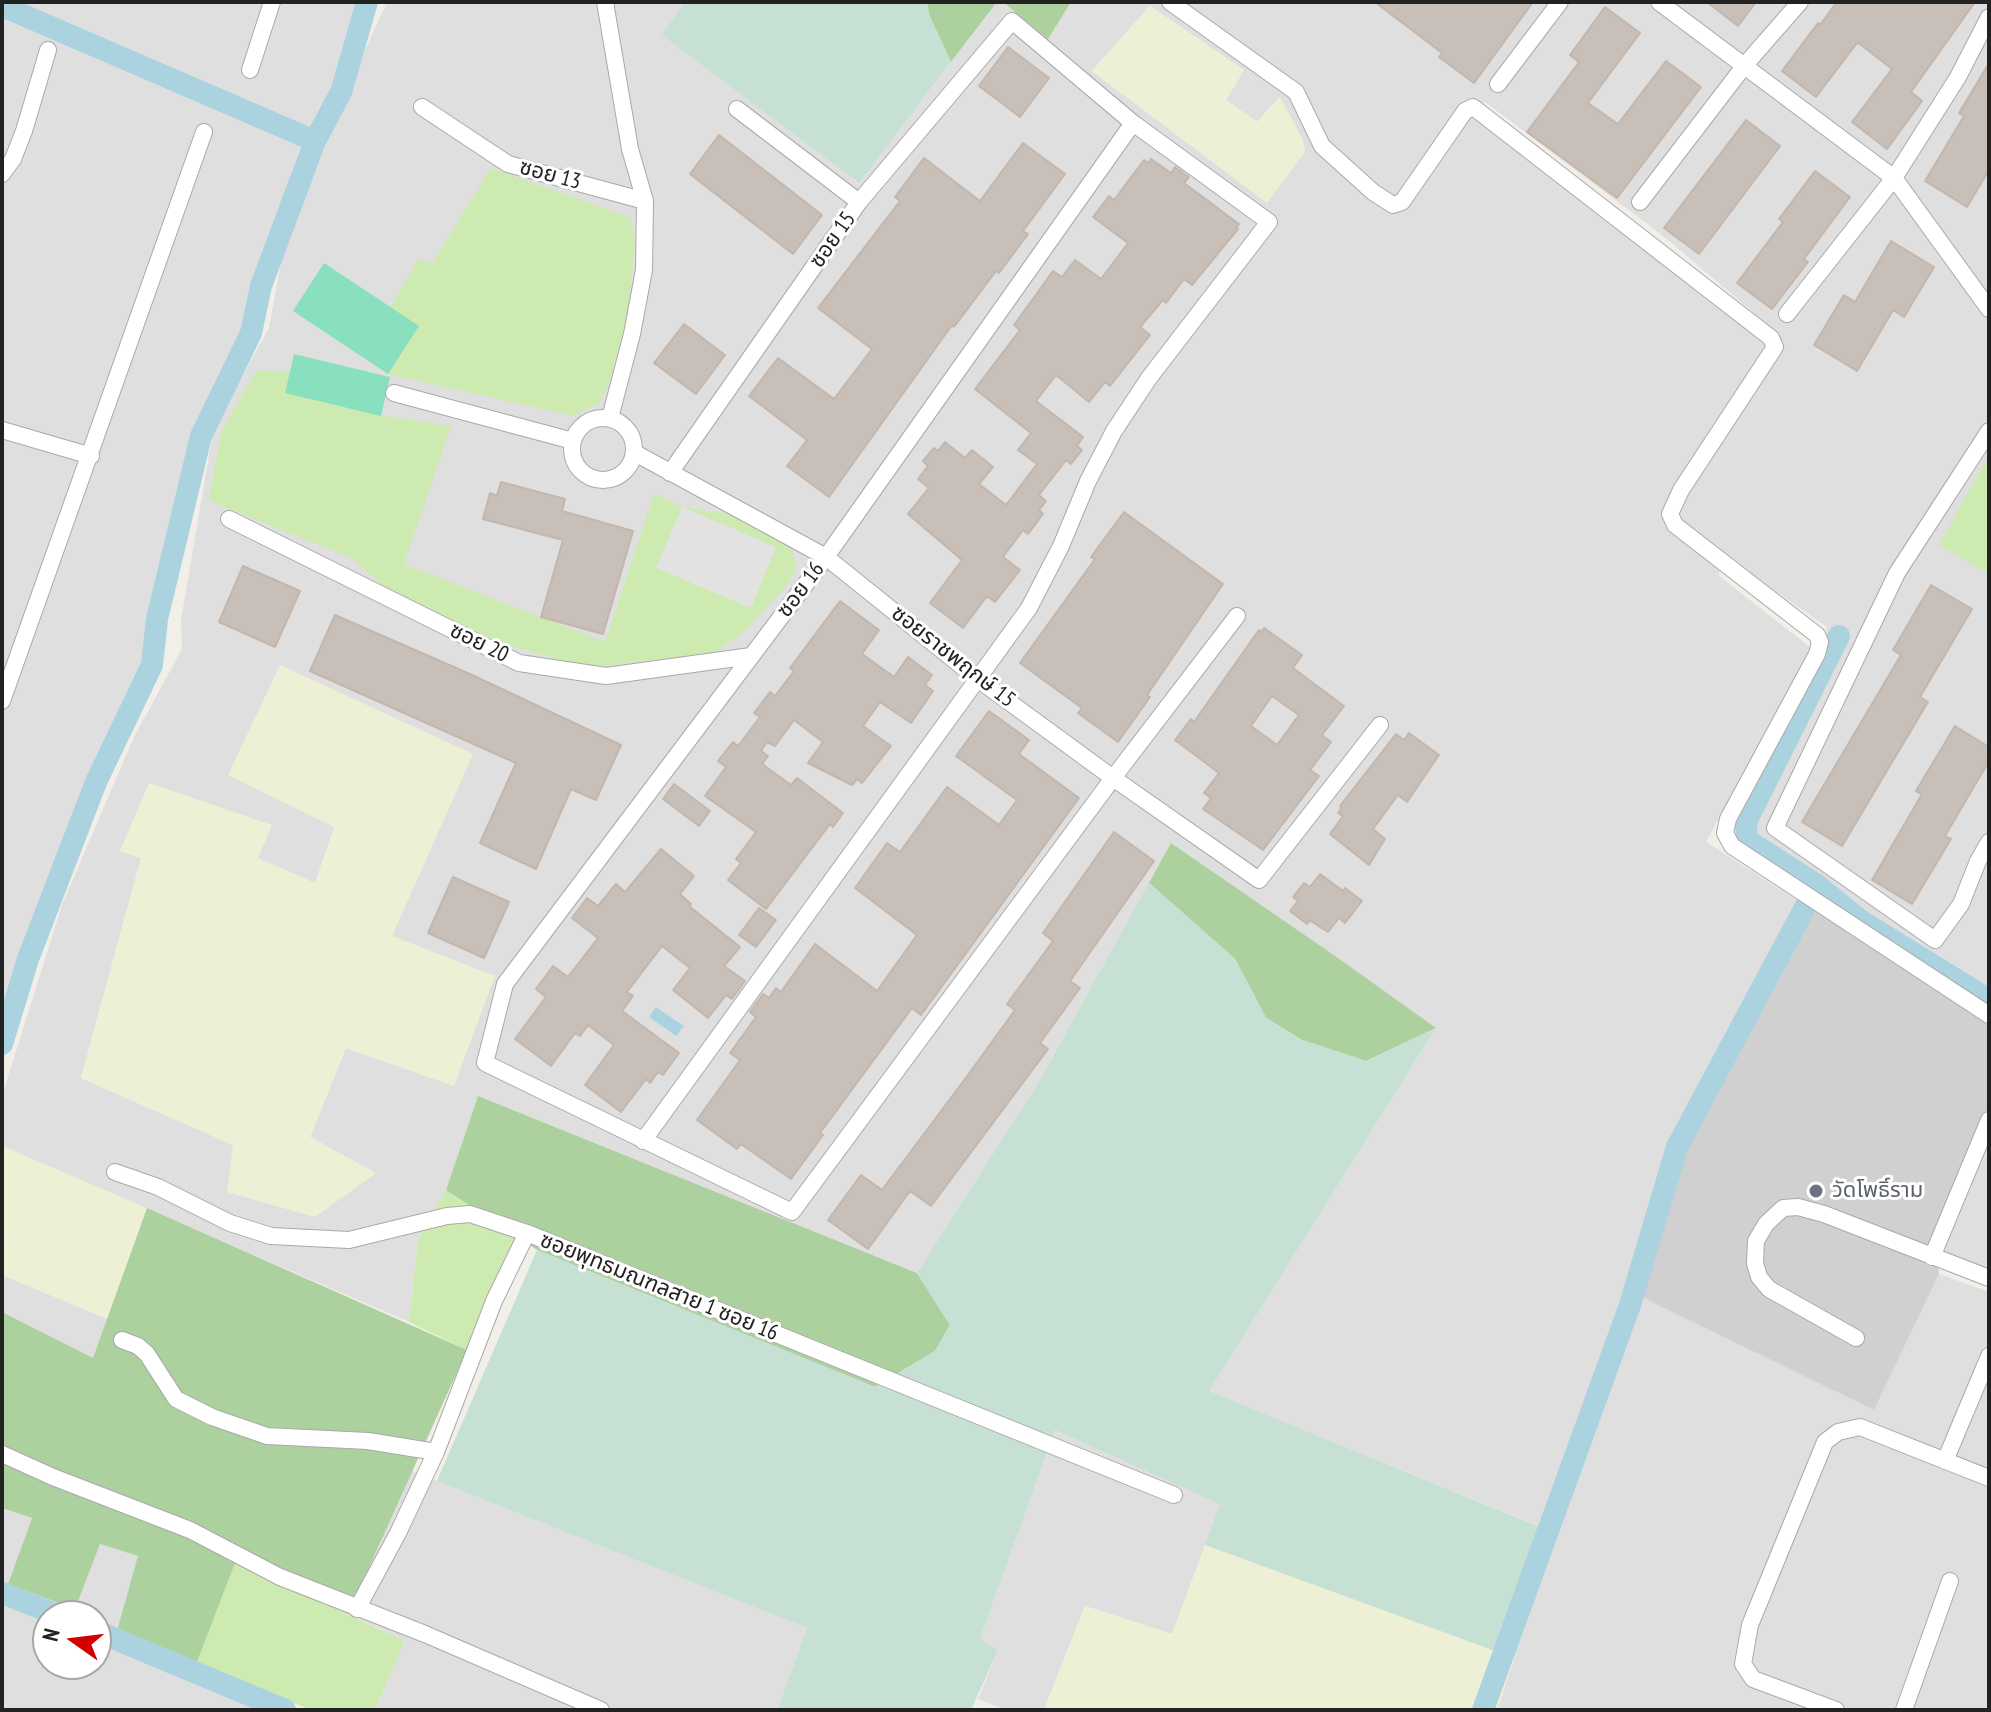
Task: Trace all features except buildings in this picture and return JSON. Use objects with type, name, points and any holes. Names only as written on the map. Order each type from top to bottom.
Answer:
[{"type":"street","points":[[250,70],[272,2]]},
{"type":"street","points":[[605,2],[630,149],[645,201],[644,270],[632,334],[610,418],[591,420],[576,432],[572,452],[580,470],[597,480],[607,481],[625,472],[635,453]]},
{"type":"street","points":[[1170,2],[1296,92],[1322,146],[1373,192],[1393,205],[1402,202],[1465,111],[1473,107],[1771,338],[1775,347],[1681,490],[1670,514],[1675,525],[1817,635],[1820,642],[1817,654],[1728,819],[1725,833],[1732,846],[1989,1015]]},
{"type":"street","points":[[1498,84],[1560,2]]},
{"type":"street","points":[[1659,2],[1894,178],[1989,309]]},
{"type":"street","points":[[1640,202],[1745,65],[1800,2]]},
{"type":"street","points":[[1787,314],[1894,178],[1958,77],[1989,17]]},
{"type":"street","name":"ซอย 15","points":[[670,473],[859,202],[1012,21],[1133,123]]},
{"type":"street","points":[[2,174],[13,159],[24,131],[48,50]]},
{"type":"street","name":"ซอย 13","points":[[422,107],[508,164],[645,201]]},
{"type":"street","points":[[737,109],[859,202]]},
{"type":"street","points":[[1133,123],[1269,222],[1149,378],[1114,431],[1029,608],[643,1141],[792,1212],[1113,778],[1237,616]]},
{"type":"street","name":"ซอย 16","points":[[643,1141],[485,1063],[505,984],[826,557],[1133,123]]},
{"type":"street","points":[[2,701],[204,132]]},
{"type":"street","points":[[394,393],[573,441]]},
{"type":"street","name":"ซอยราชพฤกษ์ 15","points":[[610,418],[626,427],[635,444],[635,453],[826,557],[979,680],[1259,880],[1380,725]]},
{"type":"street","points":[[2,430],[91,456]]},
{"type":"street","points":[[1989,431],[1897,573],[1775,828],[1935,940],[1961,904],[1989,842]]},
{"type":"street","name":"ซอย 20","points":[[229,519],[519,663],[606,676],[751,656]]},
{"type":"street","points":[[1932,1257],[1989,1120]]},
{"type":"street","points":[[115,1172],[158,1187],[230,1223],[271,1236],[349,1240],[447,1216],[470,1214],[527,1233]]},
{"type":"street","points":[[1856,1338],[1769,1289],[1759,1277],[1755,1263],[1756,1241],[1766,1224],[1783,1208],[1798,1207],[1824,1214],[1989,1278]]},
{"type":"street","name":"ซอยพุทธมณฑลสาย 1 ซอย 16","points":[[357,1609],[398,1533],[436,1452],[494,1301],[527,1233],[1174,1495]]},
{"type":"street","points":[[122,1340],[138,1346],[147,1354],[176,1399],[226,1422],[267,1436],[368,1441],[436,1452]]},
{"type":"street","points":[[1945,1461],[1989,1356]]},
{"type":"street","points":[[1836,1710],[1753,1679],[1743,1664],[1750,1625],[1825,1442],[1838,1432],[1860,1427],[1989,1478]]},
{"type":"street","points":[[2,1454],[190,1530],[280,1577],[425,1634],[601,1710]]},
{"type":"street","points":[[1904,1710],[1950,1581]]},
{"type":"shaded area","points":[[2,2],[356,2],[325,106],[302,142],[262,261],[246,332],[203,411],[145,667],[123,700],[56,878],[2,1039]]},
{"type":"shaded area","points":[[387,2],[684,2],[663,34],[859,183],[997,2],[1003,2],[1048,38],[1071,2],[1989,2],[1989,992],[1949,971],[1751,837],[1747,829],[1819,660],[1827,627],[1728,558],[1718,575],[1811,648],[1706,842],[1800,902],[1744,1011],[1626,1293],[1643,1298],[1874,1410],[1939,1274],[1989,1292],[1989,1710],[1497,1710],[1556,1533],[1208,1391],[1436,1028],[1172,844],[1041,1078],[917,1273],[478,1096],[446,1190],[418,1240],[409,1322],[2,1146],[2,1096],[62,905],[134,737],[182,649],[181,620],[214,426],[269,328],[283,251],[315,141],[350,83]],"holes":[[[1150,6],[1244,70],[1226,100],[1257,122],[1280,97],[1267,202],[1092,71]],[[1485,102],[1662,235],[1780,335],[1767,345],[1767,336],[1472,114]],[[271,825],[257,858],[315,884],[335,827],[392,937],[495,976],[346,1048],[310,1137],[375,1173],[233,1145],[81,1078],[141,858],[121,851]]]},
{"type":"shaded area","points":[[682,507],[776,547],[751,608],[656,568]]},
{"type":"shaded area","name":"วัดโพธิ์ราม","points":[[1800,902],[1989,1006],[1989,1130],[1938,1251],[1939,1274],[1874,1410],[1625,1292],[1744,1011]]},
{"type":"shaded area","points":[[1989,1130],[1989,1269],[1938,1251]]},
{"type":"shaded area","points":[[2,1275],[108,1319],[93,1359],[2,1312]]},
{"type":"shaded area","points":[[1055,1430],[1221,1504],[1172,1634],[1085,1606],[1044,1710],[1006,1710],[978,1699],[998,1650],[980,1639]]},
{"type":"shaded area","points":[[412,1471],[807,1628],[777,1710],[375,1710],[405,1641],[348,1614]]},
{"type":"shaded area","points":[[2,1508],[32,1518],[8,1584],[100,1544],[139,1556],[112,1650],[265,1710],[2,1710]]},
{"type":"green space","points":[[684,2],[927,2],[929,15],[951,62],[859,183],[662,35]]},
{"type":"green space","points":[[927,2],[997,2],[951,62],[929,15]]},
{"type":"green space","points":[[1003,2],[1071,2],[1048,39]]},
{"type":"green space","points":[[1150,6],[1244,70],[1226,100],[1257,122],[1280,97],[1303,140],[1305,152],[1267,203],[1092,71]]},
{"type":"green space","points":[[491,168],[631,218],[635,240],[628,316],[610,380],[599,403],[573,416],[388,374],[419,327],[390,308],[419,258],[432,264]]},
{"type":"green space","points":[[324,263],[419,326],[388,374],[293,311]]},
{"type":"green space","points":[[294,354],[390,377],[381,416],[285,393]]},
{"type":"green space","points":[[257,370],[290,372],[285,392],[378,415],[451,426],[404,564],[605,642],[654,493],[682,507],[726,513],[791,547],[797,567],[785,587],[745,631],[716,652],[589,668],[500,643],[383,586],[354,559],[209,501],[221,432]]},
{"type":"green space","points":[[1989,455],[1989,574],[1939,545]]},
{"type":"green space","points":[[280,665],[473,754],[392,936],[495,976],[454,1086],[345,1048],[310,1137],[376,1173],[315,1217],[227,1192],[233,1145],[81,1078],[141,858],[120,851],[149,783],[272,825],[258,858],[315,883],[334,827],[228,775]]},
{"type":"green space","points":[[1171,843],[1436,1028],[1366,1061],[1302,1040],[1266,1018],[1235,959],[1149,883]]},
{"type":"green space","points":[[1149,883],[1235,959],[1266,1018],[1302,1040],[1366,1061],[1436,1028],[1209,1391],[1557,1534],[1514,1658],[1205,1545],[1220,1504],[1055,1430],[980,1639],[998,1650],[971,1710],[777,1710],[807,1628],[437,1481],[537,1250],[875,1387],[935,1351],[950,1325],[917,1273],[1041,1078]]},
{"type":"green space","points":[[478,1096],[917,1273],[950,1325],[935,1351],[875,1387],[537,1250],[446,1190]]},
{"type":"green space","points":[[2,1146],[147,1208],[108,1319],[2,1275],[2,1247],[7,1232],[2,1229]]},
{"type":"green space","points":[[446,1190],[518,1238],[467,1350],[409,1322],[418,1240]]},
{"type":"green space","points":[[147,1208],[467,1350],[348,1614],[235,1563],[195,1667],[117,1631],[138,1556],[100,1544],[78,1600],[51,1600],[8,1584],[32,1518],[2,1508],[2,1312],[93,1358]]},
{"type":"green space","points":[[1205,1545],[1514,1658],[1497,1710],[1044,1710],[1085,1606],[1172,1634]]},
{"type":"green space","points":[[235,1562],[405,1641],[375,1710],[312,1710],[195,1667]]},
{"type":"water","points":[[656,1007],[684,1026],[676,1036],[649,1017]]},
{"type":"waterway","points":[[2,1044],[28,959],[96,782],[152,665],[157,619],[201,436],[251,333],[261,286],[315,141],[341,92],[367,2]]},
{"type":"waterway","points":[[2,6],[315,141]]},
{"type":"waterway","points":[[1483,1710],[1630,1305],[1677,1147],[1817,885],[1747,840],[1746,822],[1839,636]]},
{"type":"waterway","points":[[1817,885],[1860,920],[1989,1000]]},
{"type":"waterway","points":[[2,1593],[32,1605]]},
{"type":"waterway","points":[[112,1638],[285,1710]]},
{"type":"place","name":"วัดโพธิ์ราม","points":[[1816,1191]]}]
